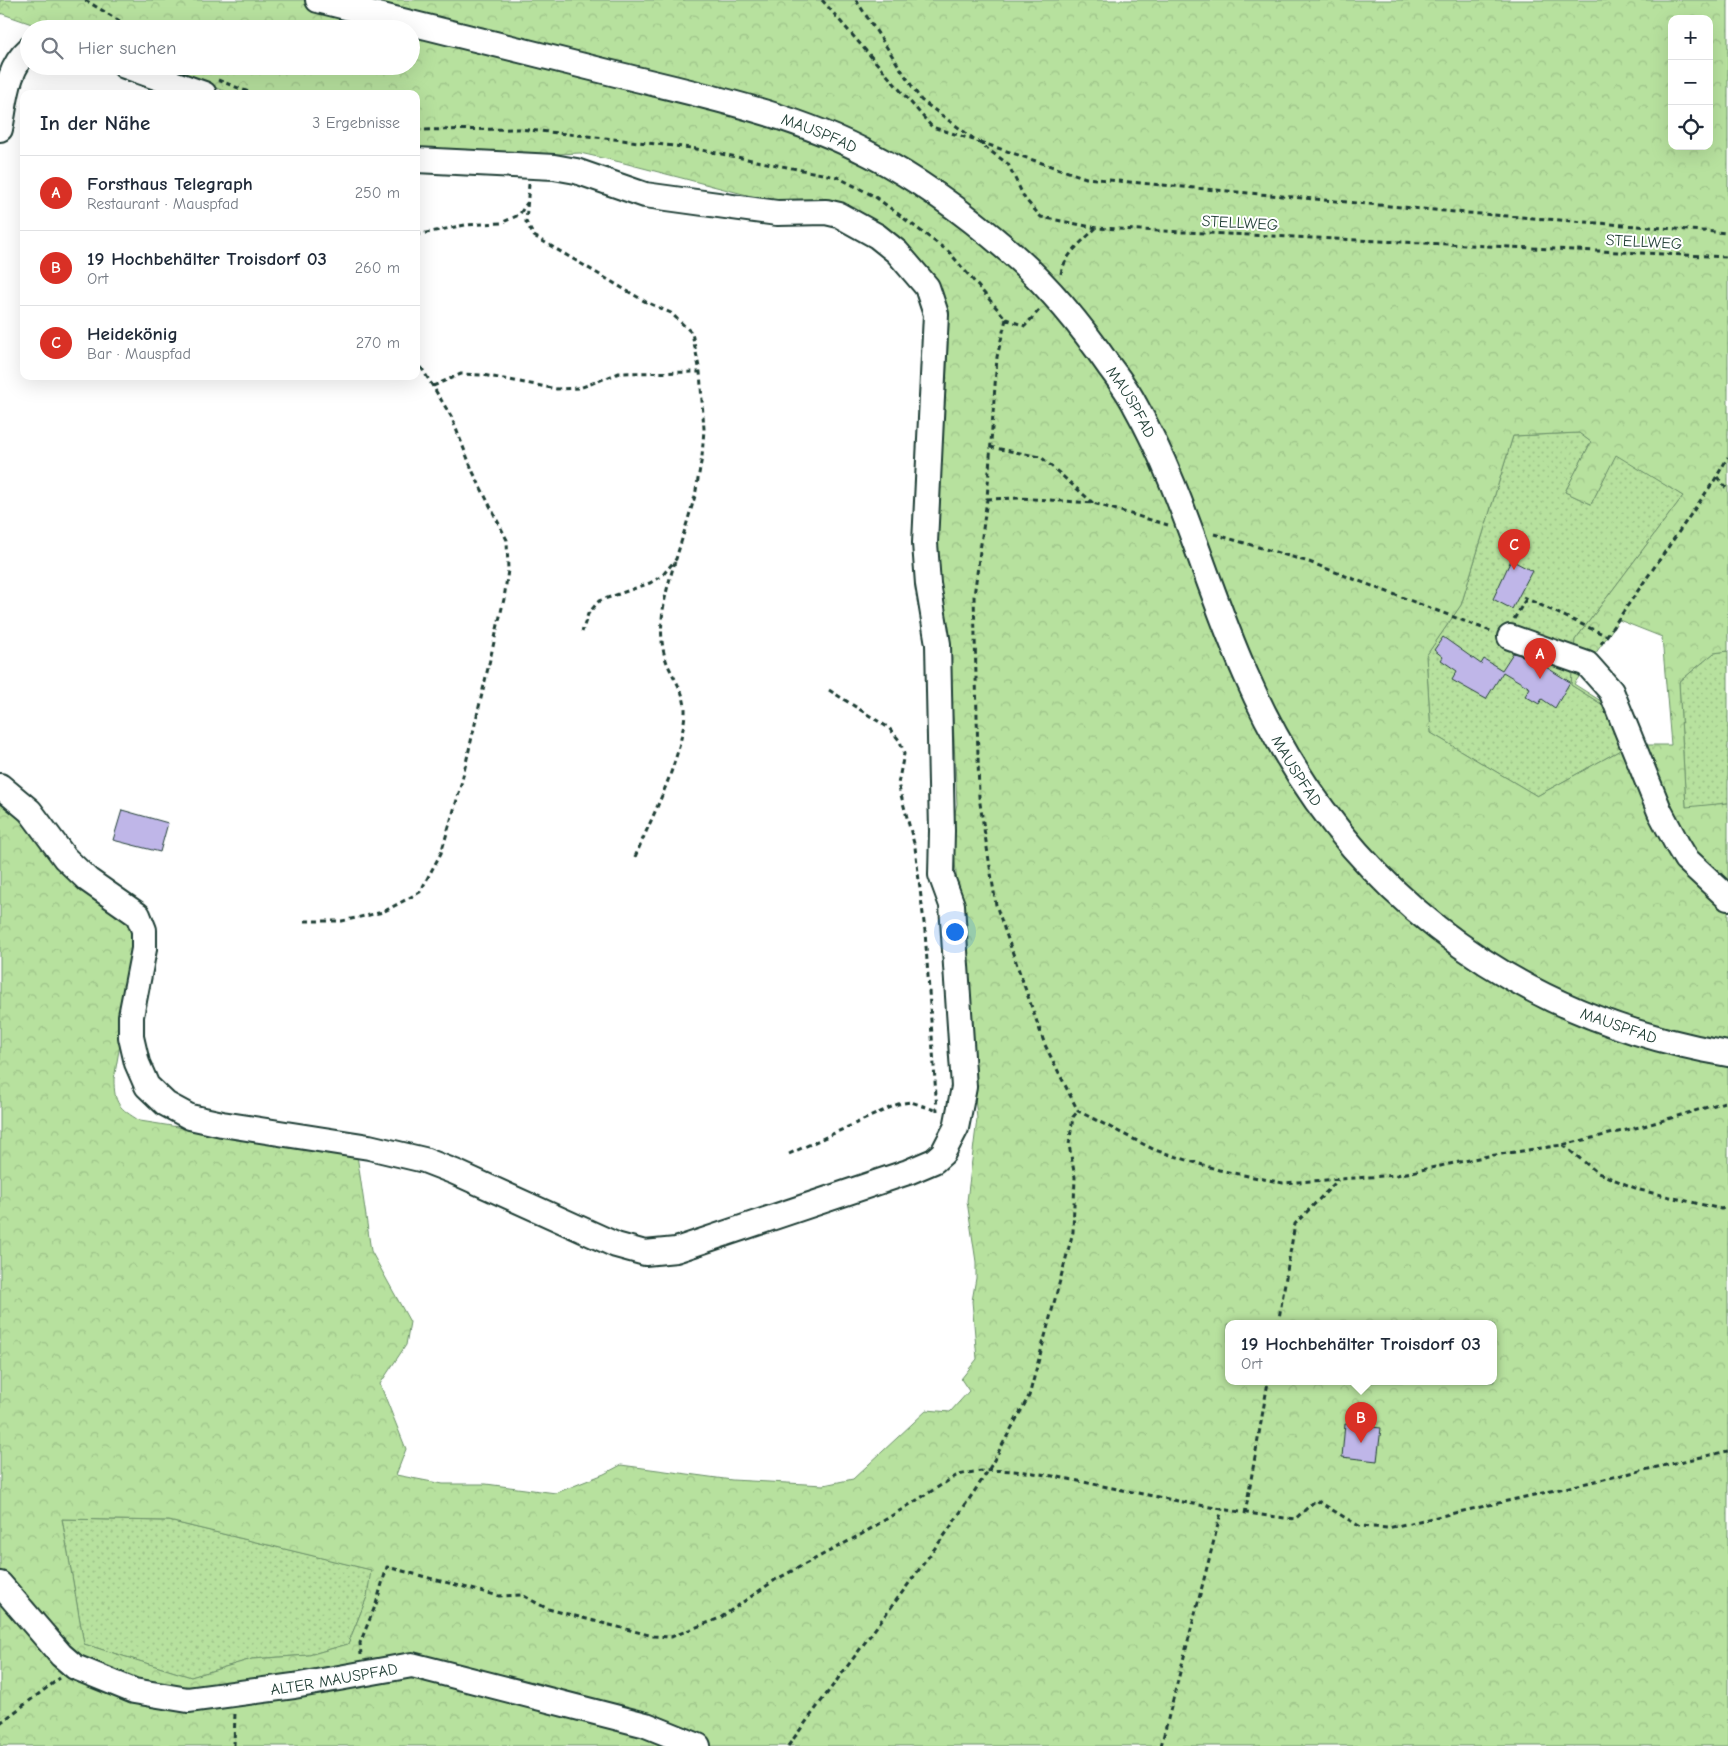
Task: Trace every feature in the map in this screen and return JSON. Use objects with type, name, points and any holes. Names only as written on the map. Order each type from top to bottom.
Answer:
[{"type":"street","name":"MAUSPFAD","points":[[318,0],[398,20]]},
{"type":"street","name":"MAUSPFAD","points":[[420,25],[728,102],[790,121],[870,154],[944,199],[1012,254],[1052,291],[1095,346],[1135,403],[1191,531],[1229,634],[1266,719],[1304,784],[1329,819],[1407,904],[1473,956],[1535,993],[1617,1027],[1676,1044],[1728,1054]]},
{"type":"street","points":[[0,129],[12,72],[20,57]]},
{"type":"street","points":[[150,75],[193,90]]},
{"type":"street","points":[[0,786],[30,811],[65,858],[88,880],[138,915],[144,930],[144,949],[131,1016],[132,1037],[137,1063],[147,1086],[166,1104],[190,1117],[222,1124],[369,1147],[424,1160],[455,1172],[608,1242],[645,1253],[676,1250],[923,1167],[943,1153],[958,1122],[963,1098],[964,1075],[952,905],[941,875],[942,831],[938,644],[928,584],[925,543],[936,342],[936,314],[927,286],[890,246],[877,236],[838,215],[826,212],[778,213],[645,195],[576,171],[532,166],[420,160]]},
{"type":"street","points":[[1510,637],[1587,664],[1611,691],[1660,812],[1676,844],[1686,859],[1728,898]]},
{"type":"street","name":"ALTER MAUSPFAD","points":[[0,1584],[61,1655],[75,1667],[134,1691],[188,1700],[234,1695],[363,1675],[412,1665],[646,1725],[698,1746]]},
{"type":"path","points":[[85,0],[121,20]]},
{"type":"path","points":[[822,0],[932,127],[1086,178],[1455,212],[1728,233]]},
{"type":"path","name":"STELLWEG","points":[[856,0],[921,100],[1008,164],[1025,199],[1041,217],[1097,228],[1728,257]]},
{"type":"path","points":[[420,130],[519,129],[596,137],[690,148],[838,177],[874,196],[949,252],[1006,319],[1025,326],[1038,312],[1052,291],[1060,284],[1062,267],[1075,248],[1097,228]]},
{"type":"path","points":[[532,166],[526,222],[534,236],[646,302],[671,313],[692,333],[700,372],[704,429],[702,458],[692,505],[667,586],[663,612],[663,642],[667,663],[683,695],[685,712],[674,759],[635,857]]},
{"type":"path","points":[[420,234],[465,225],[501,223],[519,215],[527,202]]},
{"type":"path","points":[[1006,319],[998,356],[987,499],[974,596],[979,797],[996,905],[1045,1045],[1078,1110],[1155,1150],[1219,1170],[1283,1183],[1397,1175],[1488,1156],[1562,1144],[1644,1126],[1728,1102]]},
{"type":"path","points":[[305,922],[342,922],[383,912],[420,892],[441,853],[459,793],[504,599],[509,556],[507,540],[473,472],[452,416],[420,366]]},
{"type":"path","points":[[432,386],[461,374],[483,375],[557,389],[580,388],[618,373],[700,372]]},
{"type":"path","points":[[990,447],[1041,457],[1093,504]]},
{"type":"path","points":[[1601,644],[1717,477],[1728,457]]},
{"type":"path","points":[[1717,477],[1728,490]]},
{"type":"path","points":[[987,499],[1019,498],[1093,504],[1191,531],[1214,534],[1309,562],[1401,596],[1471,625],[1510,637]]},
{"type":"path","points":[[582,632],[588,614],[599,601],[650,583],[662,576],[676,559]]},
{"type":"path","points":[[1518,613],[1524,598],[1607,636]]},
{"type":"path","points":[[829,690],[889,728],[900,741],[904,754],[898,784],[915,847],[925,931],[937,1110]]},
{"type":"path","points":[[789,1154],[898,1104],[912,1102],[937,1110],[958,1122]]},
{"type":"path","points":[[788,1746],[947,1532],[988,1471],[1030,1396],[1073,1232],[1075,1177],[1069,1144],[1073,1117],[1078,1110]]},
{"type":"path","points":[[1562,1144],[1598,1173],[1640,1190],[1721,1209],[1728,1207]]},
{"type":"path","points":[[1279,1320],[1295,1224],[1338,1180]]},
{"type":"path","points":[[1245,1514],[1267,1385]]},
{"type":"path","points":[[363,1675],[360,1643],[376,1604],[387,1567],[499,1596],[522,1595],[548,1609],[653,1636],[671,1637],[694,1630],[720,1618],[775,1580],[862,1534],[956,1476],[973,1470],[1034,1473],[1245,1514],[1295,1519],[1316,1500],[1359,1526],[1388,1528],[1728,1451]]},
{"type":"path","points":[[1161,1746],[1222,1509]]},
{"type":"path","points":[[0,1724],[75,1667]]},
{"type":"path","points":[[234,1746],[235,1714]]},
{"type":"green space","points":[[0,0],[1728,0],[1728,651],[1714,653],[1679,682],[1686,807],[1728,803],[1728,1746],[0,1746],[0,797],[66,874],[132,925],[135,958],[114,1079],[115,1094],[123,1109],[140,1121],[357,1155],[371,1251],[410,1322],[406,1345],[380,1384],[406,1449],[396,1475],[443,1484],[486,1484],[556,1493],[604,1474],[621,1465],[732,1480],[824,1485],[853,1479],[927,1410],[950,1412],[969,1391],[961,1379],[977,1359],[972,1301],[976,1278],[976,1262],[967,1201],[977,1119],[952,826],[957,804],[953,719],[941,612],[932,568],[946,388],[949,319],[936,281],[882,230],[620,162],[580,153],[489,157],[420,149],[420,90],[221,90],[178,75],[420,75],[420,20],[20,20],[0,13]],"holes":[[[1579,433],[1591,442],[1565,492],[1591,504],[1616,455],[1683,496],[1575,640],[1571,685],[1611,710],[1626,747],[1537,796],[1431,733],[1426,656],[1461,605],[1513,436]],[[1619,620],[1662,637],[1671,745],[1635,745],[1623,715],[1574,684]],[[62,1519],[169,1521],[371,1570],[367,1597],[348,1644],[309,1655],[252,1659],[191,1677],[84,1644]]]},
{"type":"green space","points":[[1579,433],[1591,442],[1565,492],[1591,504],[1616,454],[1683,496],[1575,640],[1571,685],[1611,710],[1626,747],[1537,796],[1431,733],[1426,656],[1461,605],[1513,436]]},
{"type":"green space","points":[[1728,651],[1728,803],[1686,808],[1679,682],[1714,653]]},
{"type":"green space","points":[[62,1519],[169,1521],[372,1570],[367,1597],[348,1644],[309,1655],[252,1659],[191,1677],[84,1644]]},
{"type":"building","points":[[1511,560],[1532,571],[1512,609],[1493,599]]},
{"type":"building","points":[[1443,637],[1481,664],[1484,659],[1502,670],[1513,653],[1533,659],[1570,682],[1555,708],[1542,699],[1539,704],[1525,696],[1530,688],[1503,672],[1486,699],[1452,680],[1457,671],[1441,660],[1443,657],[1434,650]]},
{"type":"building","points":[[122,810],[168,823],[160,852],[113,840]]},
{"type":"building","points":[[1345,1424],[1381,1428],[1377,1461],[1342,1457]]},
{"type":"place","name":"Heidekönig","points":[[1514,570]]},
{"type":"place","name":"Forsthaus Telegraph","points":[[1540,679]]},
{"type":"place","name":"19 Hochbehälter Troisdorf 03","points":[[1361,1443]]}]
